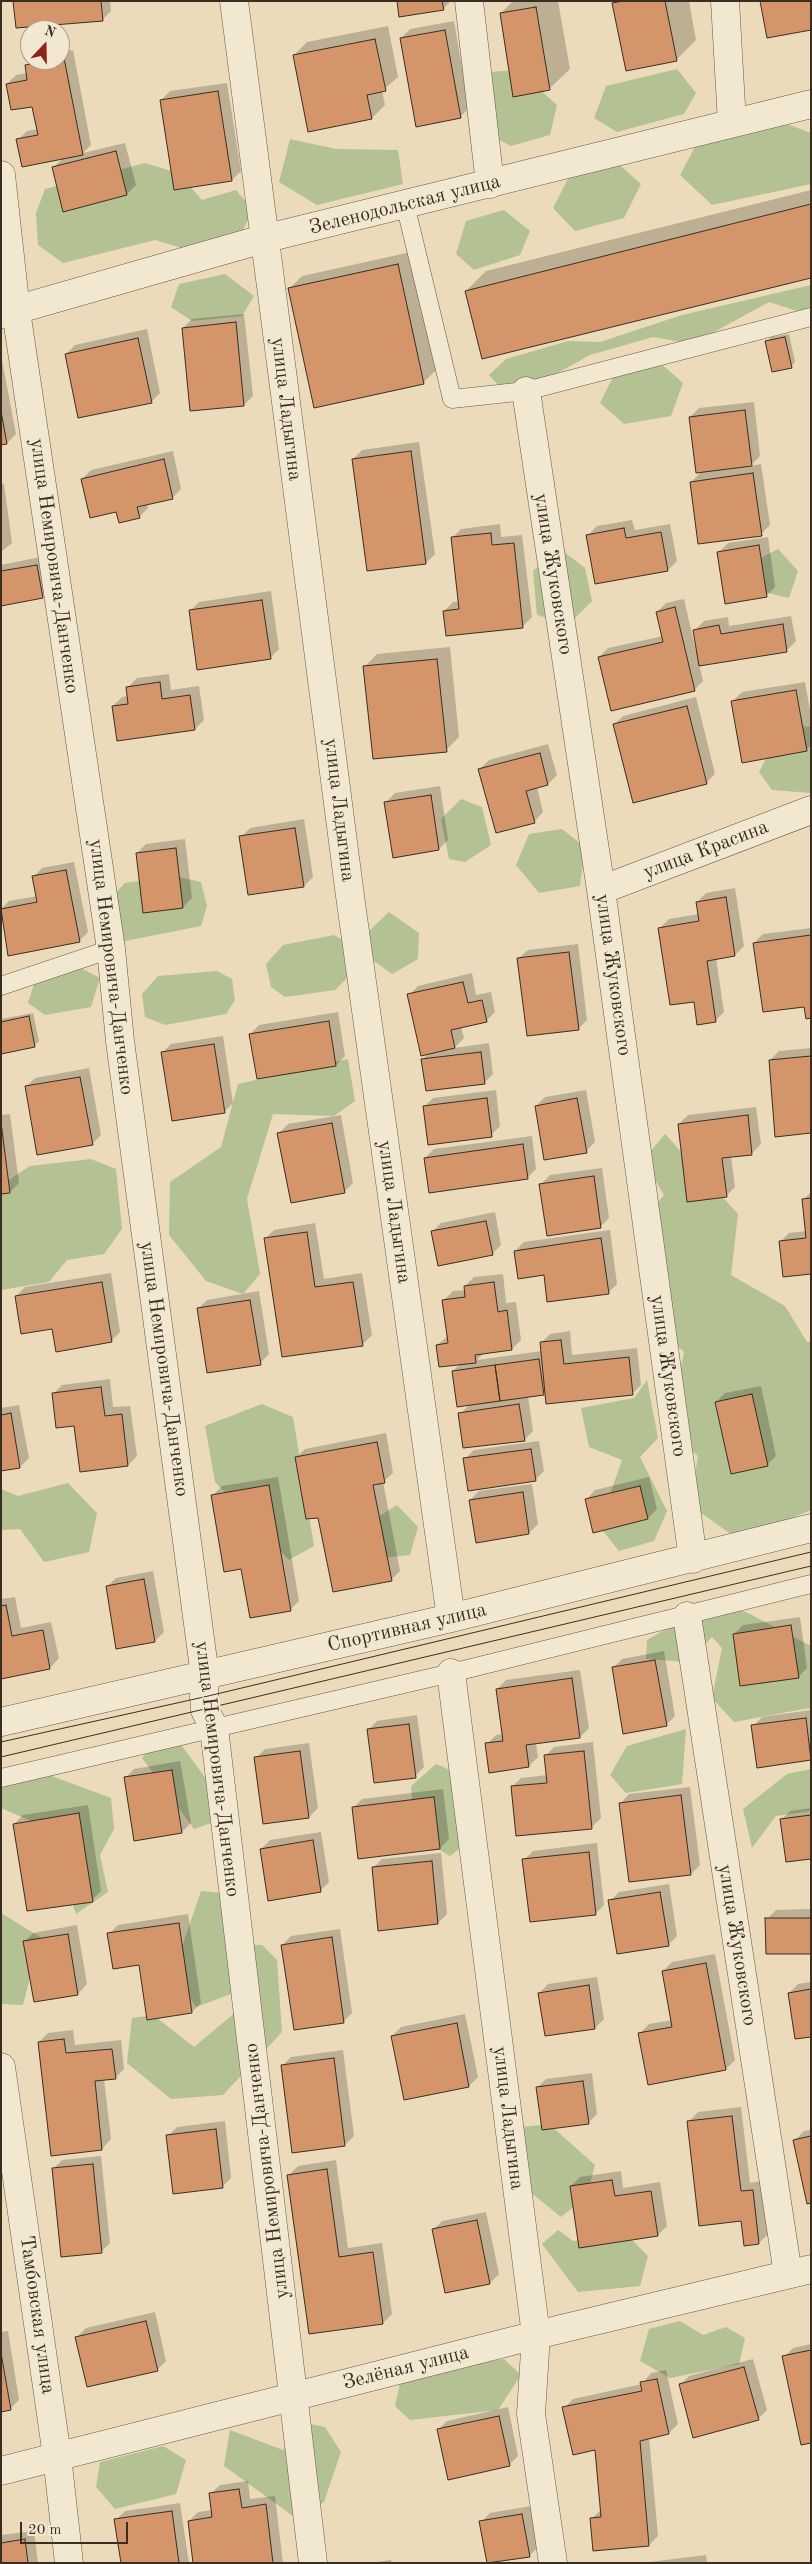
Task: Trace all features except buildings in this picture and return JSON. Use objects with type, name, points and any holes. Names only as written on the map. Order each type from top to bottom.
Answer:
[{"type":"street","name":"улица Ладыгина","points":[[234,1],[361,978],[451,1618]]},
{"type":"street","points":[[469,1],[490,184]]},
{"type":"street","points":[[725,1],[732,123]]},
{"type":"street","name":"Зеленодольская улица","points":[[9,313],[264,239],[811,104]]},
{"type":"street","name":"улица Немировича-Данченко","points":[[1,175],[9,313],[111,949],[122,1050],[205,1676],[205,1710],[214,1728],[313,2563]]},
{"type":"street","name":"улица Жуковского","points":[[526,391],[602,890],[693,1559]]},
{"type":"street","name":"улица Красина","points":[[602,890],[811,810]]},
{"type":"street","name":"Спортивная улица","points":[[1,1722],[451,1618],[811,1528]]},
{"type":"street","name":"улица Жуковского","points":[[687,1616],[799,2271]]},
{"type":"street","name":"улица Ладыгина","points":[[450,1673],[536,2335],[531,2414],[554,2563]]},
{"type":"street","name":"Тамбовская улица","points":[[1,2067],[57,2456],[69,2563]]},
{"type":"street","name":"Зелёная улица","points":[[1,2471],[536,2335],[799,2271]]},
{"type":"lane","points":[[405,204],[452,400],[526,391],[811,317]]},
{"type":"lane","points":[[1,986],[111,949]]},
{"type":"lane","points":[[1,1778],[450,1673],[811,1584]]},
{"type":"green space","points":[[677,69],[696,93],[684,114],[617,132],[594,118],[606,86]]},
{"type":"green space","points":[[518,70],[557,105],[550,135],[511,146],[490,135],[489,72]]},
{"type":"green space","points":[[779,121],[811,133],[811,184],[712,205],[680,175],[696,145]]},
{"type":"green space","points":[[290,139],[336,149],[398,150],[403,184],[317,205],[279,182]]},
{"type":"green space","points":[[615,161],[641,184],[624,218],[575,231],[553,208],[572,171]]},
{"type":"green space","points":[[145,163],[178,173],[202,200],[236,190],[253,210],[239,238],[185,249],[155,240],[63,263],[38,245],[36,213],[45,189]]},
{"type":"green space","points":[[504,210],[530,231],[520,255],[474,270],[456,254],[466,221]]},
{"type":"green space","points":[[225,274],[254,296],[242,316],[192,321],[171,307],[179,284]]},
{"type":"green space","points":[[811,285],[811,312],[803,313],[769,302],[692,344],[653,337],[590,355],[534,386],[502,389],[489,375],[506,359],[568,341],[600,342],[682,315]]},
{"type":"green space","points":[[658,361],[683,383],[671,416],[624,424],[600,403],[615,373]]},
{"type":"green space","points":[[559,548],[585,568],[592,601],[569,624],[537,615],[533,571]]},
{"type":"green space","points":[[778,549],[798,571],[789,598],[756,590],[753,562]]},
{"type":"green space","points":[[784,724],[811,727],[811,793],[772,790],[759,772]]},
{"type":"green space","points":[[461,799],[482,807],[491,845],[465,862],[449,859],[441,819]]},
{"type":"green space","points":[[562,829],[585,847],[580,886],[539,893],[516,865],[529,834]]},
{"type":"green space","points":[[174,876],[201,882],[207,906],[201,926],[120,942],[101,908],[125,883]]},
{"type":"green space","points":[[389,912],[419,933],[418,959],[392,974],[371,959],[369,931]]},
{"type":"green space","points":[[334,935],[350,944],[352,973],[335,990],[285,997],[271,987],[266,964],[283,945]]},
{"type":"green space","points":[[75,965],[100,978],[91,1007],[45,1015],[28,1003],[35,981]]},
{"type":"green space","points":[[217,971],[232,979],[235,1000],[226,1014],[165,1025],[145,1017],[142,994],[158,976]]},
{"type":"green space","points":[[348,1059],[355,1101],[334,1116],[273,1114],[247,1199],[260,1274],[243,1294],[206,1281],[169,1235],[170,1182],[221,1147],[238,1084]]},
{"type":"green space","points":[[665,1134],[738,1214],[731,1275],[785,1306],[807,1342],[811,1342],[811,1510],[739,1540],[690,1505],[698,1456],[679,1441],[675,1397],[684,1352],[667,1336],[649,1213],[664,1195],[643,1160]]},
{"type":"green space","points":[[91,1159],[116,1169],[122,1229],[104,1254],[67,1260],[49,1282],[1,1290],[1,1185],[30,1166]]},
{"type":"green space","points":[[647,1380],[658,1438],[640,1457],[667,1511],[654,1541],[619,1551],[599,1526],[622,1460],[589,1447],[581,1408],[634,1398]]},
{"type":"green space","points":[[262,1404],[293,1417],[314,1546],[289,1560],[215,1482],[205,1426]]},
{"type":"green space","points":[[68,1483],[97,1513],[89,1552],[44,1562],[20,1529],[1,1530],[1,1489],[18,1496]]},
{"type":"green space","points":[[397,1505],[418,1527],[410,1555],[381,1558],[368,1523]]},
{"type":"green space","points":[[709,1605],[746,1612],[811,1646],[811,1714],[809,1708],[734,1722],[712,1698],[722,1648],[712,1637],[688,1662],[646,1659],[647,1640]]},
{"type":"green space","points":[[686,1729],[682,1784],[626,1793],[610,1775],[627,1746]]},
{"type":"green space","points":[[157,1738],[182,1746],[215,1791],[214,1822],[194,1829],[142,1758]]},
{"type":"green space","points":[[436,1764],[459,1774],[468,1842],[450,1856],[415,1835],[411,1786]]},
{"type":"green space","points":[[27,1767],[111,1798],[114,1829],[100,1855],[108,1892],[76,1914],[61,1872],[77,1841],[1,1808],[1,1783]]},
{"type":"green space","points":[[811,1769],[811,1811],[776,1816],[752,1848],[743,1809],[787,1774]]},
{"type":"green space","points":[[201,1891],[224,1893],[232,1944],[262,1945],[277,1960],[282,2032],[223,2095],[171,2099],[127,2063],[132,2018],[153,2015],[194,2047],[237,2011],[234,1993],[196,2007],[173,1973]]},
{"type":"green space","points":[[1,1913],[40,1937],[23,2005],[1,2004]]},
{"type":"green space","points":[[549,2124],[595,2165],[587,2196],[561,2217],[503,2170],[514,2128]]},
{"type":"green space","points":[[558,2230],[573,2241],[628,2236],[648,2256],[640,2286],[578,2292],[542,2244]]},
{"type":"green space","points":[[680,2321],[703,2335],[726,2327],[745,2338],[739,2364],[670,2378],[640,2361],[649,2329]]},
{"type":"green space","points":[[504,2359],[521,2375],[498,2410],[410,2420],[395,2406],[401,2378]]},
{"type":"green space","points":[[301,2422],[325,2427],[341,2452],[324,2502],[293,2516],[224,2466],[230,2430],[283,2450]]},
{"type":"green space","points":[[163,2446],[186,2460],[176,2494],[115,2509],[96,2487],[100,2462]]},
{"type":"tram line","points":[[1,1742],[204,1697],[811,1552]]},
{"type":"tram line","points":[[1,1757],[811,1566]]}]
